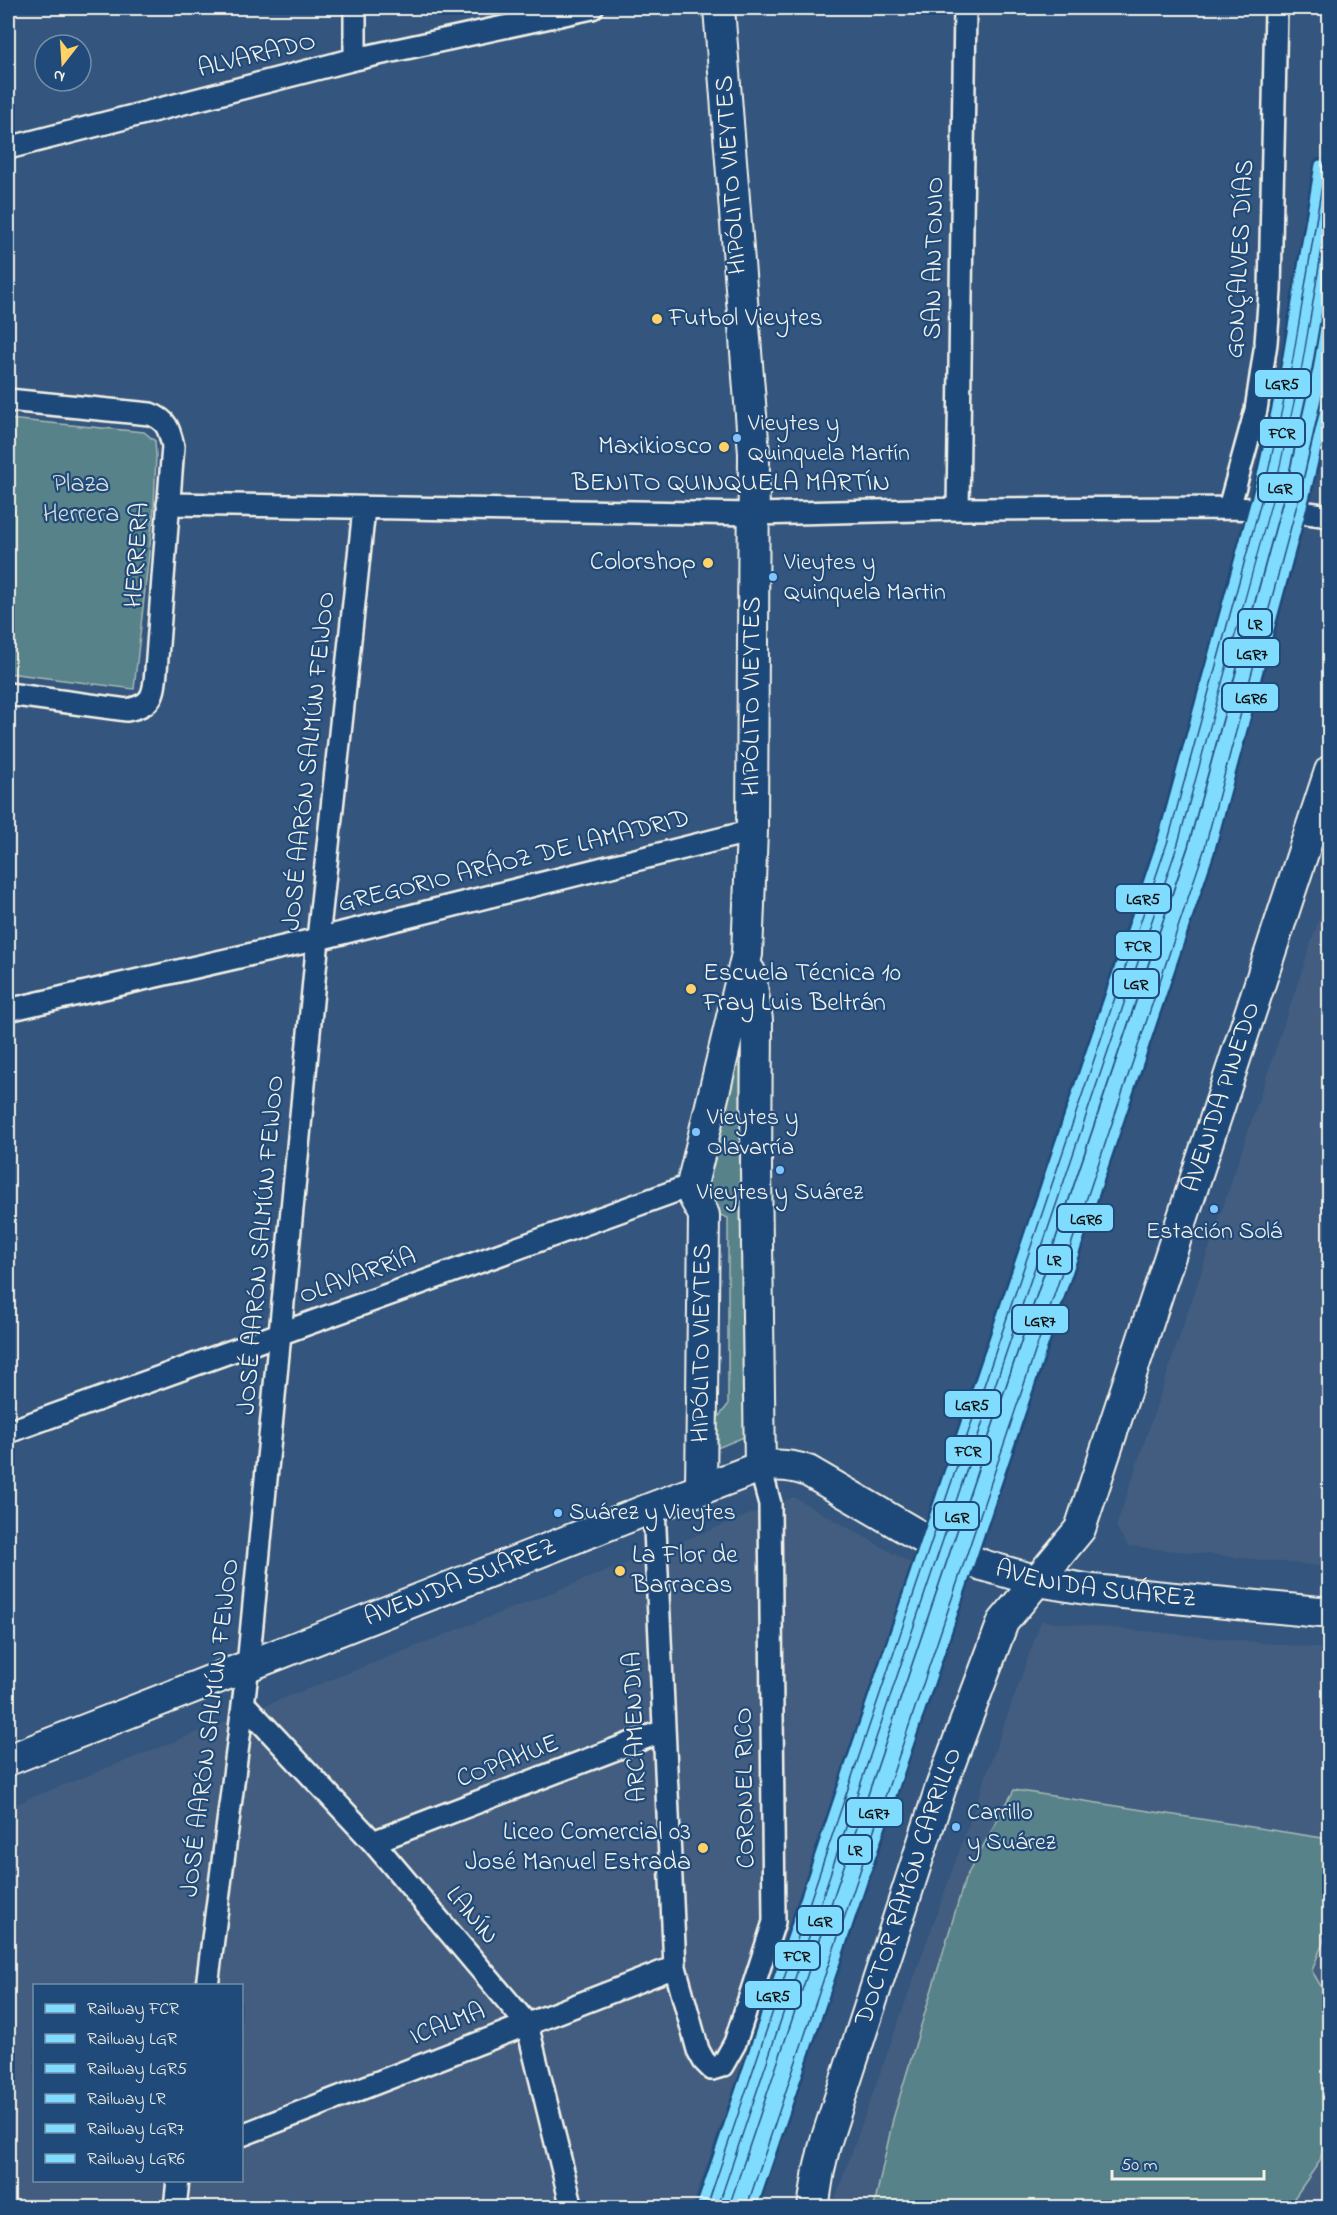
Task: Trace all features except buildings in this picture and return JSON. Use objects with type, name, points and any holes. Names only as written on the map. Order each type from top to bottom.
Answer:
[{"type":"main road","name":"HIPÓLITO VIEYTES","points":[[701,1489],[704,1215],[694,1197],[693,1185],[747,954],[752,831],[755,514],[753,446],[719,8]]},
{"type":"main road","name":"AVENIDA PINEDO","points":[[1038,1581],[1080,1529],[1329,771]]},
{"type":"main road","name":"HIPÓLITO VIEYTES","points":[[747,954],[757,1020],[756,1168],[760,1467]]},
{"type":"main road","name":"AVENIDA SUÁREZ","points":[[8,1760],[760,1467],[783,1465],[808,1471],[933,1544],[982,1565],[1038,1581],[1092,1590],[1329,1613]]},
{"type":"main road","name":"DOCTOR RAMÓN CARRILLO","points":[[813,2208],[825,2144],[942,1787],[1003,1622],[1038,1581]]},
{"type":"street","points":[[355,8],[355,59]]},
{"type":"street","name":"ALVARADO","points":[[8,148],[355,59],[592,8]]},
{"type":"street","name":"SAN ANTONIO","points":[[958,508],[965,8]]},
{"type":"street","name":"GONÇALVES DÍAS","points":[[1229,508],[1256,410],[1264,361],[1270,291],[1276,8]]},
{"type":"street","name":"HERRERA","points":[[8,400],[135,411],[161,418],[168,426],[173,446],[154,689],[146,705],[127,710],[8,694]]},
{"type":"street","name":"BENITO QUINQUELA MARTÍN","points":[[168,504],[755,514],[958,508],[1229,508],[1285,510],[1329,516]]},
{"type":"street","name":"JOSÉ AARÓN SALMÚN FEIJOO","points":[[207,1984],[244,1704],[282,1334],[318,939],[364,509]]},
{"type":"street","name":"GREGORIO ARÁOZ DE LAMADRID","points":[[8,1010],[318,939],[752,831]]},
{"type":"street","name":"OLAVARRÍA","points":[[8,1432],[693,1185]]},
{"type":"street","name":"CORONEL RICO","points":[[698,2050],[712,2069],[722,2066],[735,2043],[774,1922],[770,1504],[760,1467]]},
{"type":"street","name":"ARCAMENDIA","points":[[654,1507],[675,1967],[698,2050]]},
{"type":"street","name":"LANÍN","points":[[244,1704],[373,1842],[526,2024],[572,2208]]},
{"type":"street","name":"COPAHUE","points":[[373,1842],[663,1731]]},
{"type":"street","name":"ICALMA","points":[[243,2135],[675,1967]]},
{"type":"street","points":[[175,2208],[178,2182]]},
{"type":"shaded area","points":[[1329,889],[1329,1567],[1128,1546],[1116,1527]]},
{"type":"shaded area","points":[[794,1497],[919,1568],[692,2207],[8,2208],[8,1807]]},
{"type":"shaded area","points":[[1041,1621],[1329,1649],[1329,2207],[832,2208]]},
{"type":"green space","name":"Plaza Herrera","points":[[8,419],[144,432],[155,441],[154,508],[134,689],[8,673]]},
{"type":"green space","points":[[740,1052],[744,1437],[715,1449],[712,1425],[728,1405],[728,1218],[715,1213],[705,1185],[715,1159],[721,1106],[731,1054]]},
{"type":"green space","points":[[1014,1790],[1329,1839],[1329,1926],[1312,1971],[1329,2000],[1329,2120],[1320,2161],[1288,2207],[874,2207],[893,2119],[965,1879]]},
{"type":"rail line","name":"LGR5","points":[[702,2205],[1163,839],[1259,489],[1287,363],[1320,165]]},
{"type":"rail line","name":"FCR","points":[[712,2208],[1173,842],[1269,492],[1297,365],[1330,170]]},
{"type":"rail line","name":"LGR","points":[[723,2208],[1183,845],[1279,494],[1307,367],[1330,234]]},
{"type":"rail line","name":"LR","points":[[734,2208],[1193,849],[1289,498],[1318,370],[1330,298]]},
{"type":"rail line","name":"LGR7","points":[[741,2208],[1199,849],[1295,492],[1330,335]]},
{"type":"rail line","name":"LGR6","points":[[752,2208],[1209,852],[1305,495],[1330,389]]},
{"type":"place","name":"Futbol Vieytes","points":[[657,319]]},
{"type":"place","name":"Vieytes y Quinquela Martín","points":[[737,438]]},
{"type":"place","name":"Maxikiosco","points":[[724,447]]},
{"type":"place","name":"Colorshop","points":[[708,563]]},
{"type":"place","name":"Vieytes y Quinquela Martin","points":[[773,577]]},
{"type":"place","name":"Escuela Técnica 10 Fray Luis Beltrán","points":[[691,989]]},
{"type":"place","name":"Vieytes y Olavarría","points":[[696,1132]]},
{"type":"place","name":"Vieytes y Suárez","points":[[780,1170]]},
{"type":"place","name":"Estación Solá","points":[[1214,1209]]},
{"type":"place","name":"Suárez y Vieytes","points":[[558,1513]]},
{"type":"place","name":"La Flor de Barracas","points":[[620,1571]]},
{"type":"place","name":"Carrillo y Suárez","points":[[956,1827]]},
{"type":"place","name":"Liceo Comercial 03 José Manuel Estrada","points":[[703,1848]]}]
